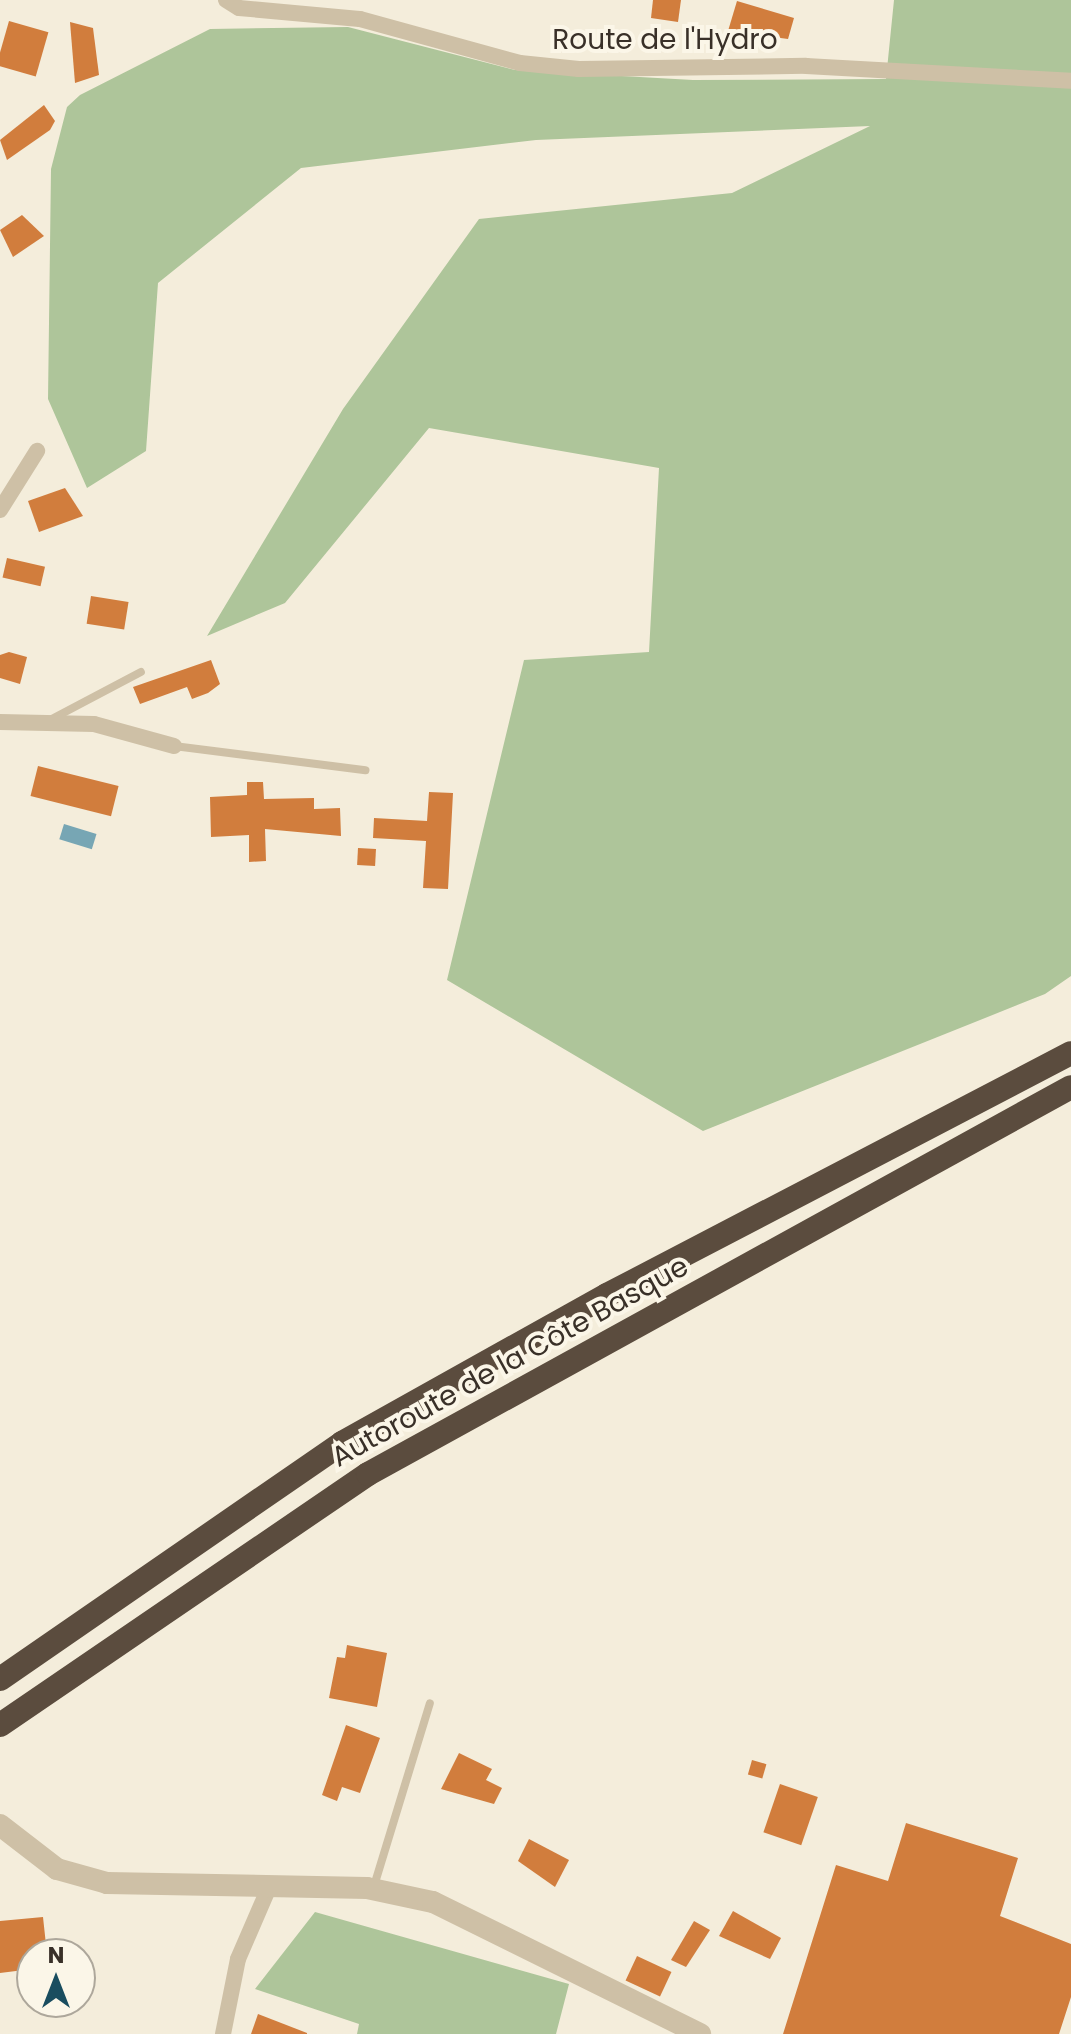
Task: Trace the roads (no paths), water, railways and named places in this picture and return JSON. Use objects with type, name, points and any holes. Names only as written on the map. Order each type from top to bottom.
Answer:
[{"type":"highway","name":"Autoroute de la Côte Basque","points":[[0,1679],[342,1443],[607,1295],[1071,1053]]},
{"type":"highway","name":"Autoroute de la Côte Basque","points":[[0,1725],[368,1474],[1071,1087]]},
{"type":"street","name":"Route de l'Hydro","points":[[226,0],[267,12],[360,19],[505,60],[564,68],[806,66],[1067,81]]},
{"type":"street","points":[[0,510],[37,451]]},
{"type":"street","points":[[0,722],[94,724],[174,746]]},
{"type":"street","points":[[0,1825],[35,1857],[82,1878],[132,1886],[270,1885],[373,1889],[471,1916],[700,2034]]},
{"type":"street","points":[[223,2034],[238,1959],[270,1885]]},
{"type":"lane","points":[[47,721],[141,672]]},
{"type":"lane","points":[[174,746],[365,770]]},
{"type":"lane","points":[[373,1889],[430,1703]]},
{"type":"water","points":[[64,824],[97,834],[92,849],[59,839]]}]
